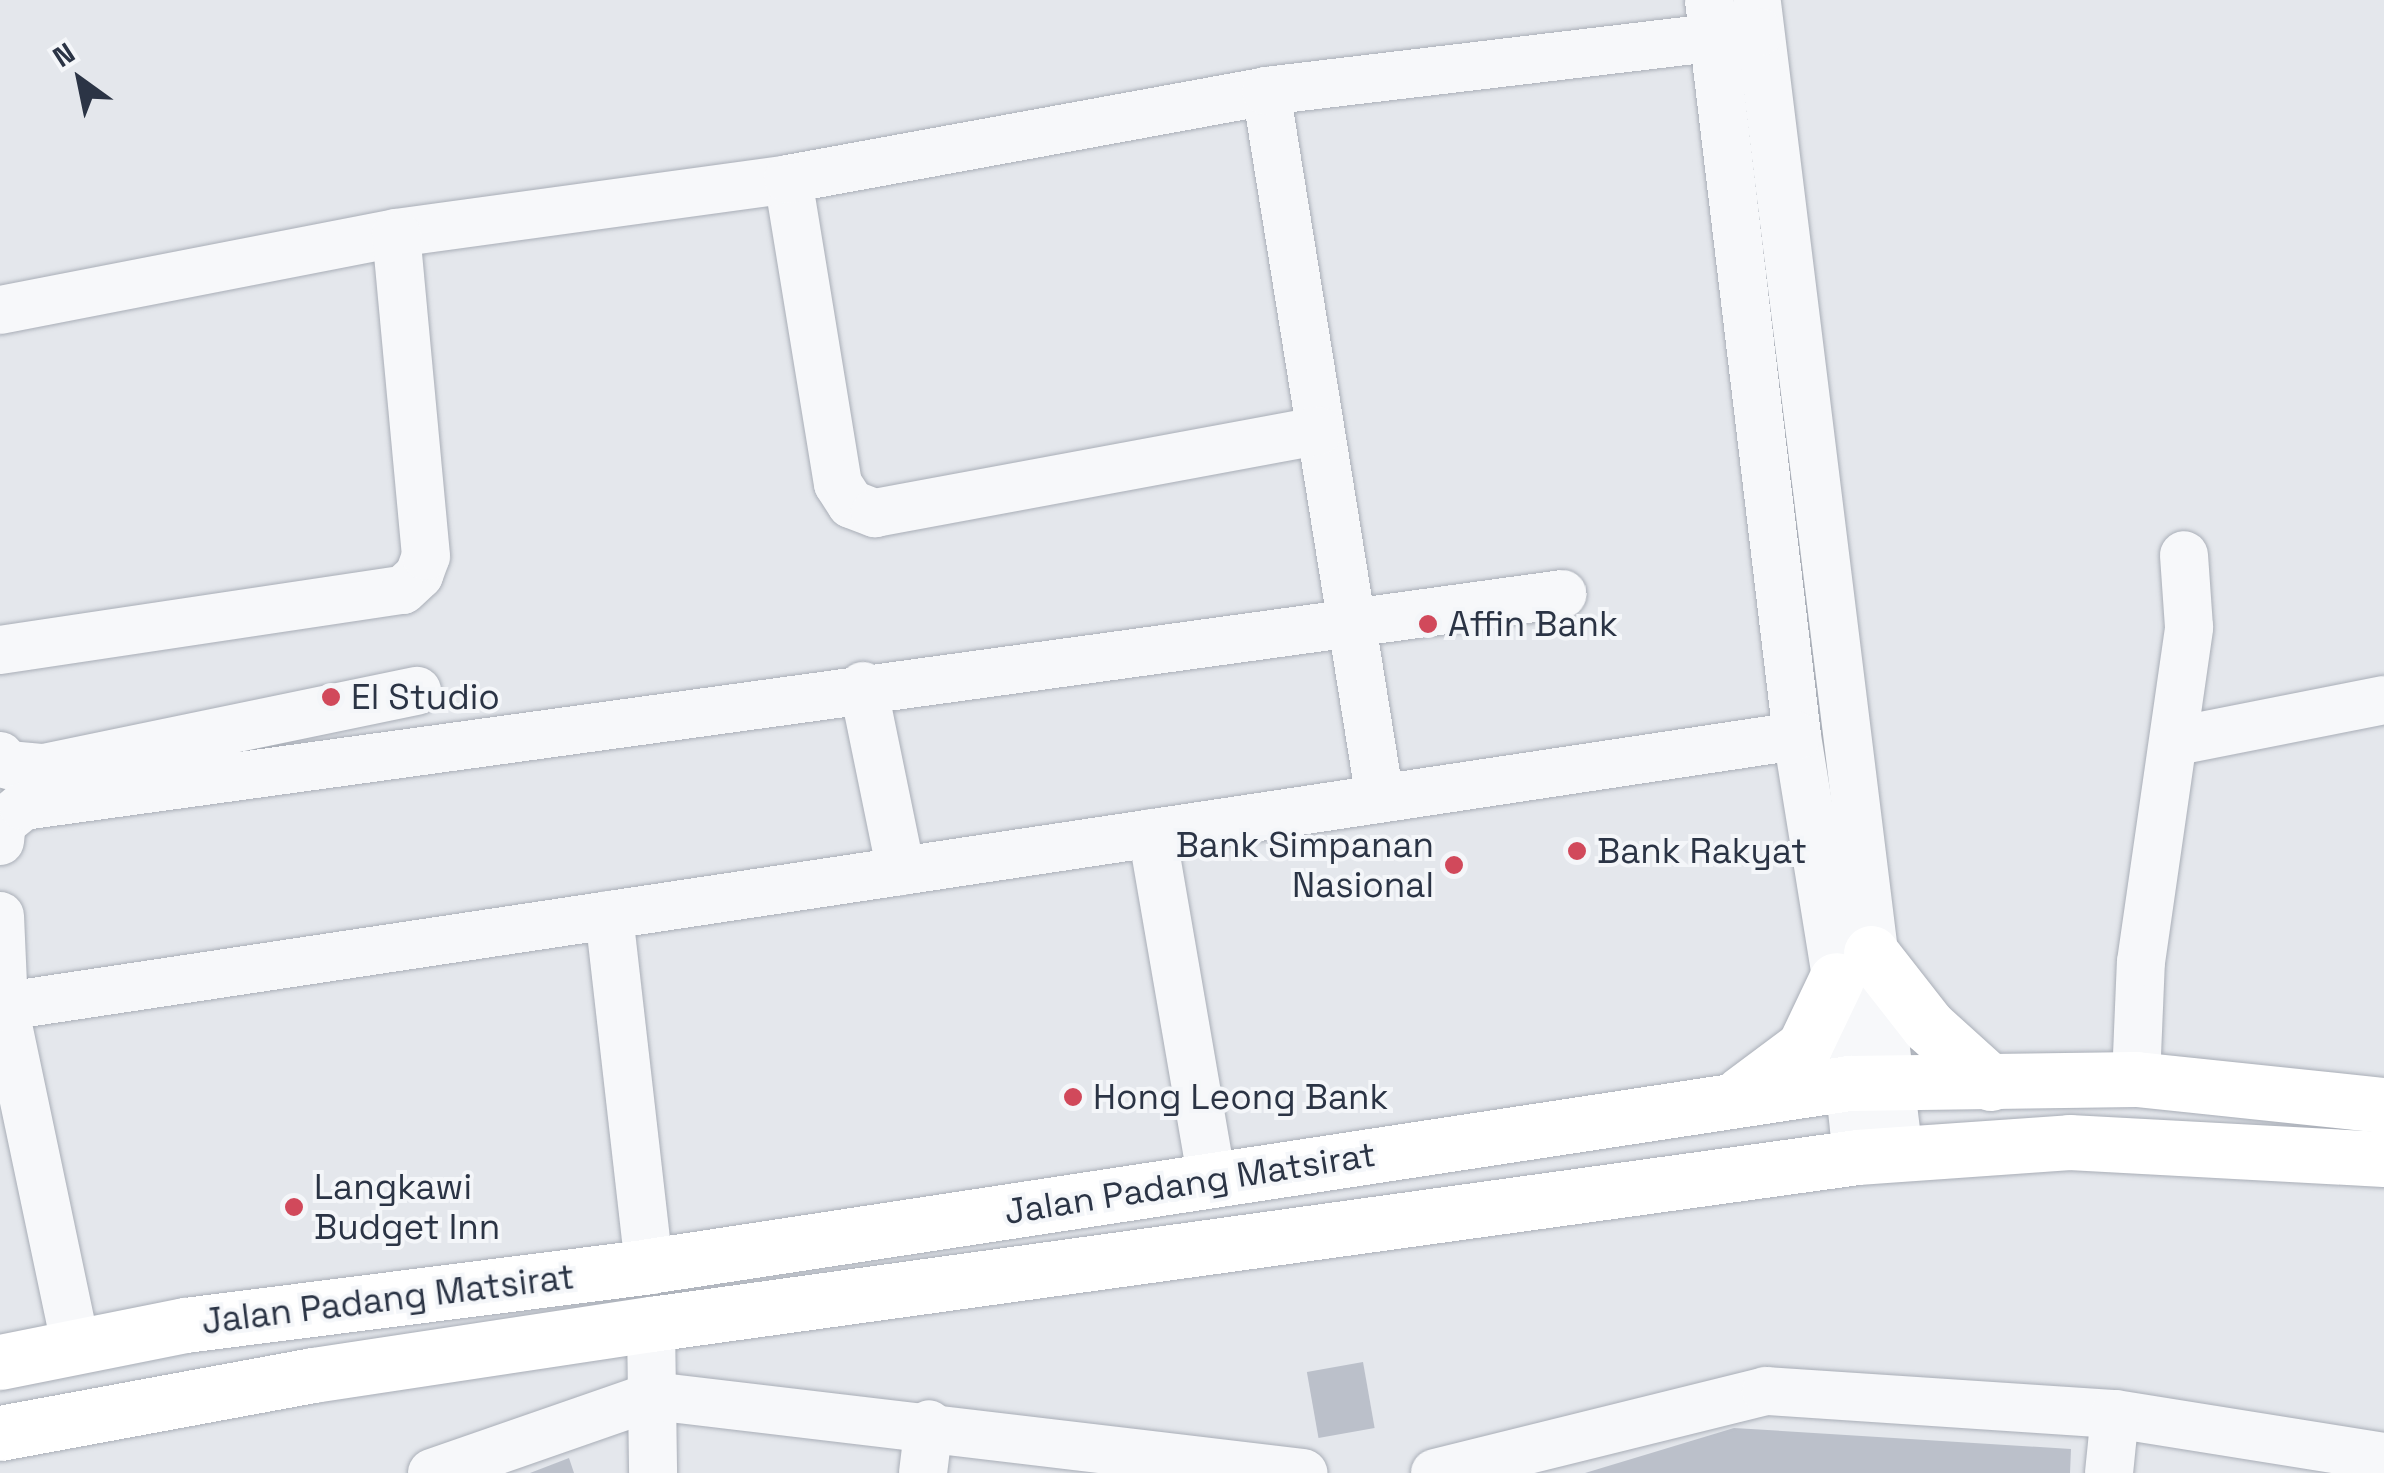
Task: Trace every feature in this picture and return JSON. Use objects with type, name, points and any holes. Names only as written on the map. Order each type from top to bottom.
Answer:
[{"type":"main road","points":[[1734,1098],[1804,1047],[1854,967],[1991,1083]]},
{"type":"main road","name":"Jalan Padang Matsirat","points":[[0,1362],[76,1342],[649,1266],[1734,1098],[1868,1081],[2136,1079],[2384,1105]]},
{"type":"main road","name":"Jalan Padang Matsirat","points":[[0,1434],[313,1375],[650,1324],[1878,1155],[2069,1142],[2384,1160]]},
{"type":"street","points":[[0,310],[396,233],[788,180],[1266,91],[1711,19],[1758,16],[1790,240],[1854,967],[1878,1155]]},
{"type":"street","points":[[1711,19],[1798,736],[1854,967]]},
{"type":"street","points":[[1266,91],[1380,798]]},
{"type":"street","points":[[788,180],[838,484],[851,504],[875,514],[1318,431]]},
{"type":"street","points":[[0,650],[403,590],[420,575],[426,556],[396,233]]},
{"type":"street","points":[[2136,1079],[2141,962],[2177,741],[2189,627],[2184,556]]},
{"type":"street","points":[[0,841],[2,823],[23,806],[863,686],[1354,626],[1562,594]]},
{"type":"street","points":[[863,686],[901,871]]},
{"type":"street","points":[[0,756],[8,765],[44,768],[417,690]]},
{"type":"street","points":[[2177,741],[2362,704]]},
{"type":"street","points":[[2362,704],[2348,723],[2384,736]]},
{"type":"street","points":[[2,1006],[1798,736]]},
{"type":"street","points":[[1152,834],[1212,1180]]},
{"type":"street","points":[[609,915],[649,1266]]},
{"type":"street","points":[[0,916],[2,1006],[21,1194],[76,1342]]},
{"type":"street","points":[[650,1324],[653,1473]]},
{"type":"street","points":[[1436,1473],[1766,1391],[2115,1414],[2384,1457]]},
{"type":"street","points":[[432,1473],[652,1396],[929,1424],[1087,1463],[1303,1473]]},
{"type":"street","points":[[2109,1473],[2115,1414]]},
{"type":"street","points":[[924,1473],[929,1424]]},
{"type":"building","points":[[1363,1362],[1375,1428],[1319,1438],[1307,1372]]},
{"type":"building","points":[[1734,1428],[2071,1449],[2070,1473],[1585,1473]]},
{"type":"building","points":[[569,1458],[574,1473],[530,1473]]},
{"type":"place","name":"Affin Bank","points":[[1428,624]]},
{"type":"place","name":"El Studio","points":[[331,697]]},
{"type":"place","name":"Bank Rakyat","points":[[1577,851]]},
{"type":"place","name":"Bank Simpanan Nasional","points":[[1454,865]]},
{"type":"place","name":"Hong Leong Bank","points":[[1073,1097]]},
{"type":"place","name":"Langkawi Budget Inn","points":[[294,1207]]}]
